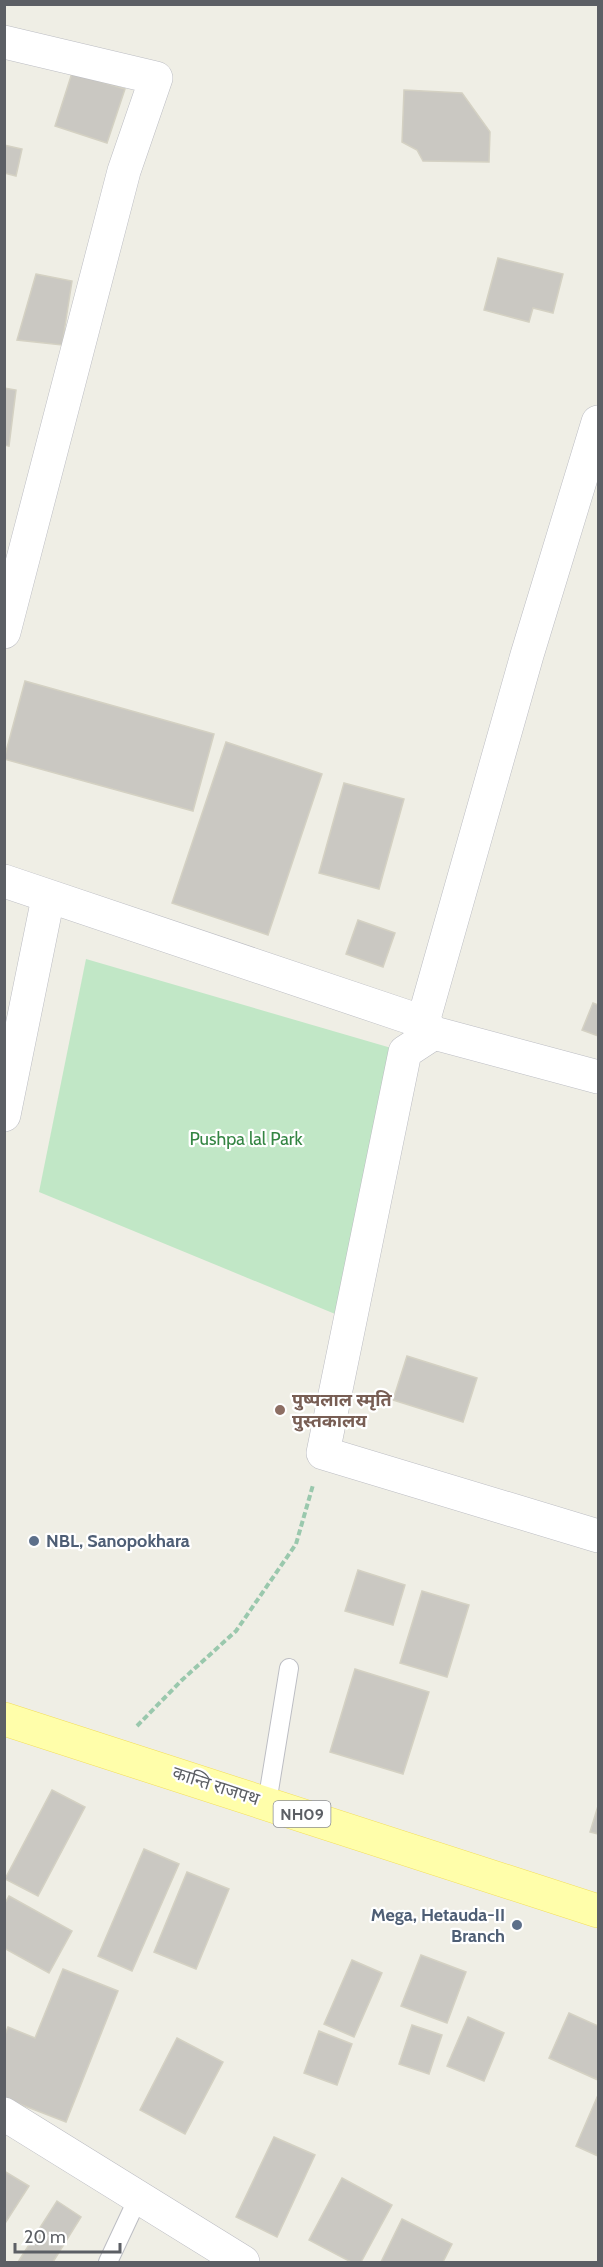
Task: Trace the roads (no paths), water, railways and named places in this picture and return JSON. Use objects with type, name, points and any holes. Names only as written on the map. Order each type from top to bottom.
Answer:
[{"type":"main road","name":"कान्ति राजपथ","points":[[4,1719],[598,1911]]},
{"type":"street","points":[[4,42],[156,78],[124,171],[4,632]]},
{"type":"street","points":[[598,422],[527,655],[429,1027],[405,1052],[323,1453],[598,1536]]},
{"type":"street","points":[[4,881],[429,1027],[598,1077]]},
{"type":"street","points":[[4,1115],[48,898]]},
{"type":"street","points":[[4,2114],[243,2262]]},
{"type":"lane","points":[[267,1803],[289,1668]]},
{"type":"lane","points":[[108,2262],[138,2198]]},
{"type":"place","name":"पुष्पलाल स्मृति पुस्तकालय","points":[[280,1410]]},
{"type":"place","name":"NBL, Sanopokhara","points":[[34,1541]]},
{"type":"place","name":"Mega, Hetauda-II Branch","points":[[517,1925]]},
{"type":"park label","name":"Pushpa lal Park","points":[[246,1139]]}]
